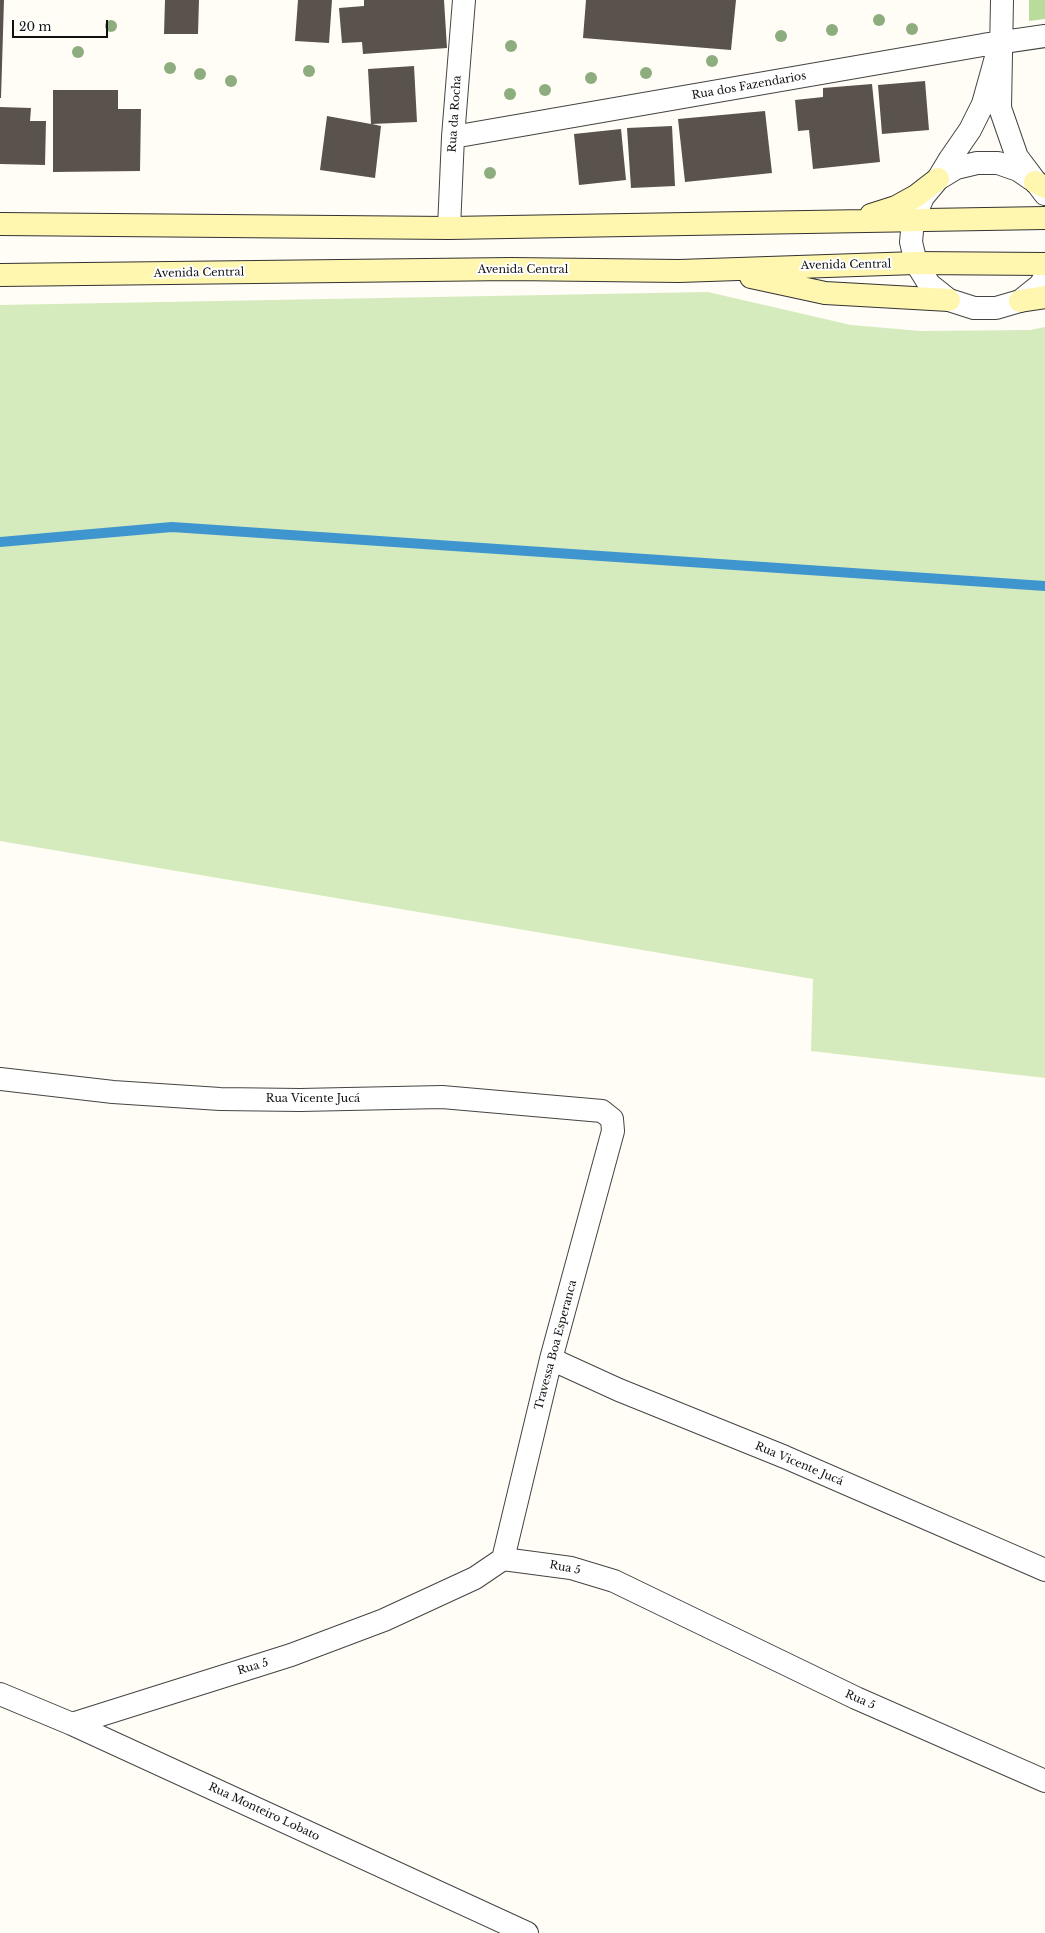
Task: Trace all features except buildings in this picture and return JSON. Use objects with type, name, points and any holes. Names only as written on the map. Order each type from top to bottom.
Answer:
[{"type":"main road","points":[[850,222],[896,208],[916,196],[938,179]]},
{"type":"main road","points":[[0,224],[449,228],[1045,218]]},
{"type":"main road","name":"Avenida Central","points":[[0,275],[511,269],[706,270],[916,263],[1045,264]]},
{"type":"main road","points":[[706,270],[777,281],[825,293],[949,300]]},
{"type":"main road","points":[[1020,300],[1045,297]]},
{"type":"street","name":"Rua da Rocha","points":[[449,228],[453,137],[464,0]]},
{"type":"street","points":[[1002,0],[1000,43],[1000,108],[1017,157],[1042,188]]},
{"type":"street","name":"Rua dos Fazendarios","points":[[453,137],[1045,36]]},
{"type":"street","points":[[1000,43],[983,104],[970,130],[938,179],[923,197],[913,220],[911,242],[916,263],[929,284],[949,300],[974,308],[996,308],[1020,300],[1040,285],[1045,277]]},
{"type":"street","points":[[938,179],[956,168],[977,163],[998,163],[1018,170],[1042,188]]},
{"type":"street","name":"Rua Vicente Jucá","points":[[0,1079],[113,1092],[220,1099],[457,1098],[602,1111],[612,1119],[613,1131]]},
{"type":"street","name":"Travessa Boa Esperanca","points":[[503,1560],[551,1359],[613,1131]]},
{"type":"street","name":"Rua Vicente Jucá","points":[[551,1359],[619,1390],[785,1457],[1045,1570]]},
{"type":"street","name":"Rua 5","points":[[72,1724],[291,1655],[356,1631],[384,1620],[476,1578],[503,1560],[571,1568],[614,1582],[856,1698],[1045,1781]]},
{"type":"street","name":"Rua Monteiro Lobato","points":[[0,1694],[72,1724],[527,1933]]},
{"type":"green space","points":[[1029,0],[1045,0],[1045,19],[1029,21]]},
{"type":"green space","points":[[708,292],[851,325],[921,331],[1030,330],[1045,327],[1045,1078],[811,1051],[813,979],[0,841],[0,305]]},
{"type":"waterway","points":[[0,542],[172,527],[1045,586]]}]
